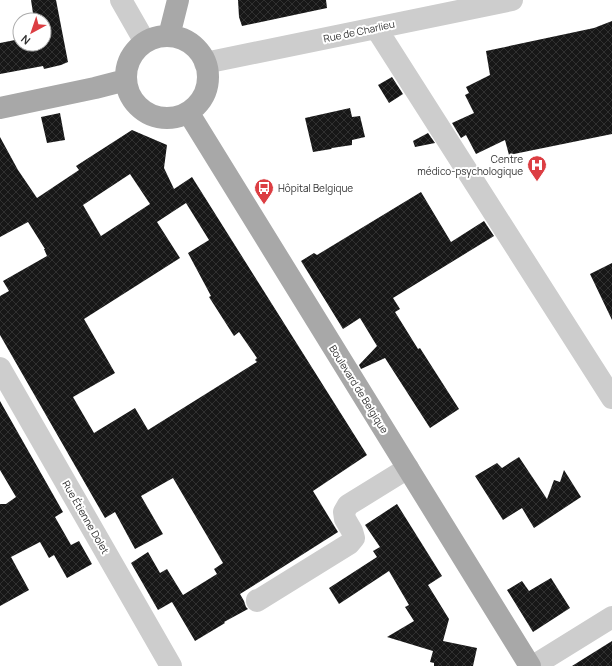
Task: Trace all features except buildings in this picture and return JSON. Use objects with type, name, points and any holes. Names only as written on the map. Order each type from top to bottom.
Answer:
[{"type":"main road","points":[[169,36],[178,0]]},
{"type":"main road","points":[[169,36],[181,39],[191,45],[199,53],[205,63],[207,74],[206,86],[203,96],[188,112],[175,117],[161,118],[148,113],[137,105],[129,94],[126,80],[126,69],[136,50],[145,42],[156,38],[169,36]]},
{"type":"main road","points":[[0,108],[126,80]]},
{"type":"main road","name":"Boulevard de Belgique","points":[[188,112],[531,666]]},
{"type":"street","points":[[120,0],[145,42]]},
{"type":"street","name":"Rue de Charlieu","points":[[205,63],[512,0]]},
{"type":"street","points":[[376,28],[612,398]]},
{"type":"street","name":"Rue Étienne Dolet","points":[[0,368],[171,666]]},
{"type":"street","points":[[257,600],[349,544],[354,538],[345,519],[344,512],[348,505],[408,468]]},
{"type":"street","points":[[531,666],[612,617]]},
{"type":"place","name":"Centre médico-psychologique","points":[[537,182]]},
{"type":"place","name":"Hôpital Belgique","points":[[264,205]]}]
